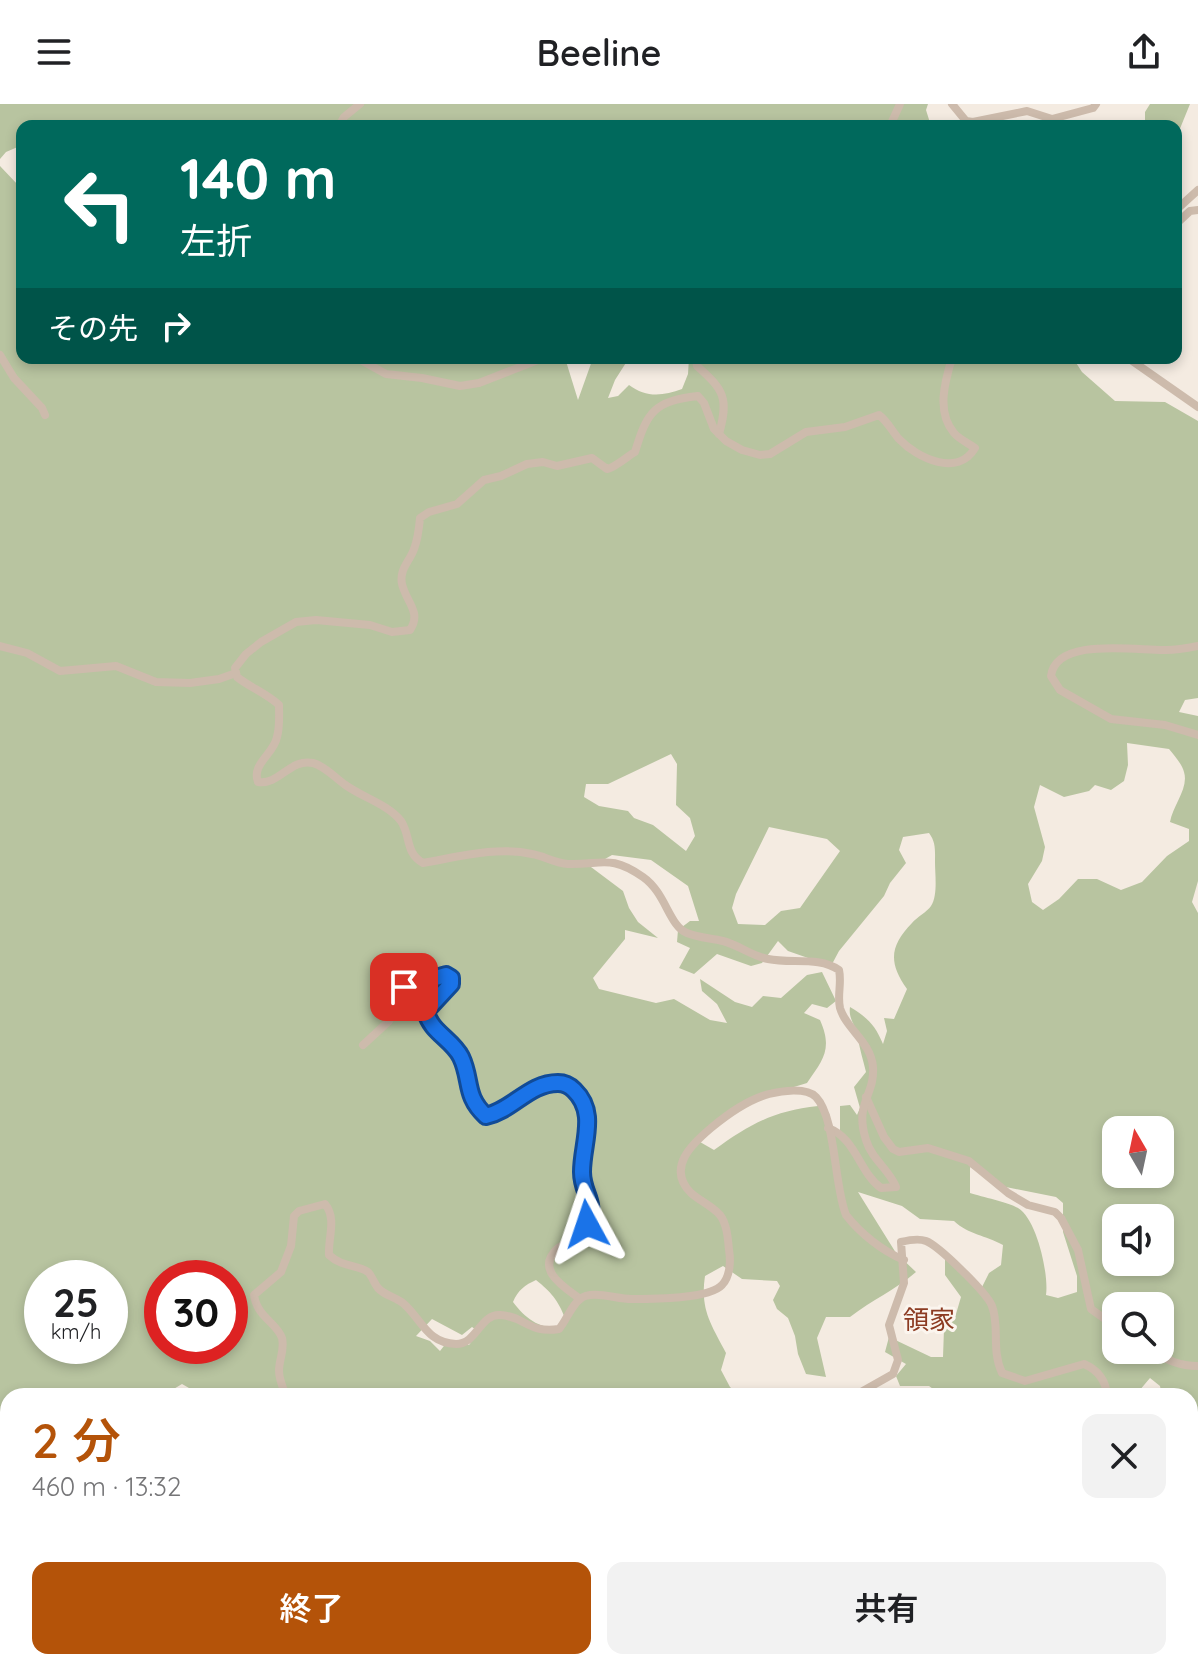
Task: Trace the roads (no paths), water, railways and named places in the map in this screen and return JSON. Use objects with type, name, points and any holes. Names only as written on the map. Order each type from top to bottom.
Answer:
[{"type":"street","points":[[342,120],[360,104]]},
{"type":"street","points":[[952,104],[965,120]]},
{"type":"street","points":[[983,120],[1027,111],[1052,119],[1093,108],[1096,104]]},
{"type":"street","points":[[1182,205],[1198,190]]},
{"type":"street","points":[[0,355],[14,378],[45,415]]},
{"type":"street","points":[[368,364],[386,374],[460,386],[479,383],[528,364]]},
{"type":"street","points":[[697,364],[719,386],[724,397],[725,410],[719,434]]},
{"type":"street","points":[[828,1128],[841,1135],[874,1182],[881,1188],[896,1187],[894,1180],[875,1161],[861,1123],[861,1109],[873,1065],[864,1042],[841,1011],[839,970],[830,964],[769,960],[719,940],[684,932],[675,924],[665,900],[653,885],[623,865],[606,860],[569,864],[531,853],[492,852],[423,863],[410,852],[405,828],[396,815],[346,786],[317,764],[297,763],[272,781],[258,782],[256,775],[261,761],[277,740],[279,705],[237,677],[235,668],[246,654],[271,635],[296,622],[316,620],[370,625],[392,632],[410,630],[416,620],[415,610],[402,584],[401,572],[414,552],[420,518],[429,512],[457,504],[484,480],[527,464],[543,462],[557,466],[592,458],[607,469],[612,468],[635,452],[643,424],[652,411],[676,399],[698,396],[719,434],[742,450],[760,455],[770,454],[806,432],[845,427],[879,415],[889,423],[899,440],[923,456],[941,465],[960,461],[971,455],[975,448],[951,430],[947,419],[943,396],[951,364]]},
{"type":"street","points":[[1137,364],[1198,407]]},
{"type":"street","points":[[0,646],[27,653],[60,671],[116,666],[156,682],[219,679],[236,673]]},
{"type":"street","points":[[1198,646],[1168,650],[1112,648],[1064,655],[1055,664],[1051,676],[1060,690],[1111,719],[1165,725],[1198,735]]},
{"type":"street","points":[[363,1045],[389,1021],[404,987],[446,975],[451,978],[451,984],[426,1011],[428,1020],[460,1054],[476,1107],[486,1116],[497,1114],[529,1091],[559,1083],[569,1085],[578,1094],[585,1104],[588,1121],[582,1173],[592,1213],[579,1235],[559,1246],[549,1262],[550,1273],[557,1282],[580,1299]]},
{"type":"street","points":[[284,1388],[279,1370],[282,1337],[265,1320],[254,1295],[281,1272],[291,1246],[294,1216],[299,1211],[325,1204],[331,1211],[332,1219],[329,1255],[337,1262],[369,1273],[385,1294],[403,1303],[423,1328],[443,1342],[466,1342],[491,1317],[499,1315],[513,1318],[536,1330],[559,1329],[580,1299],[591,1294],[633,1299],[713,1292],[724,1283],[729,1269],[731,1259],[726,1230],[722,1217],[690,1191],[684,1181],[682,1159],[686,1150],[724,1118],[749,1102],[772,1093],[794,1091],[815,1096],[828,1128],[846,1215],[890,1254],[904,1260]]},
{"type":"street","points":[[866,1097],[884,1137],[893,1149],[899,1152],[928,1148],[969,1161],[1028,1205],[1055,1212],[1078,1250],[1091,1309],[1102,1317]]},
{"type":"street","points":[[868,1388],[893,1374],[898,1360],[889,1325],[904,1283],[901,1242],[927,1241],[944,1253],[992,1306],[996,1353],[1002,1373],[1025,1381],[1084,1364],[1092,1368],[1105,1388]]},
{"type":"street","points":[[1174,1363],[1198,1366]]},
{"type":"district","name":"領家","points":[[929,1319]]}]
